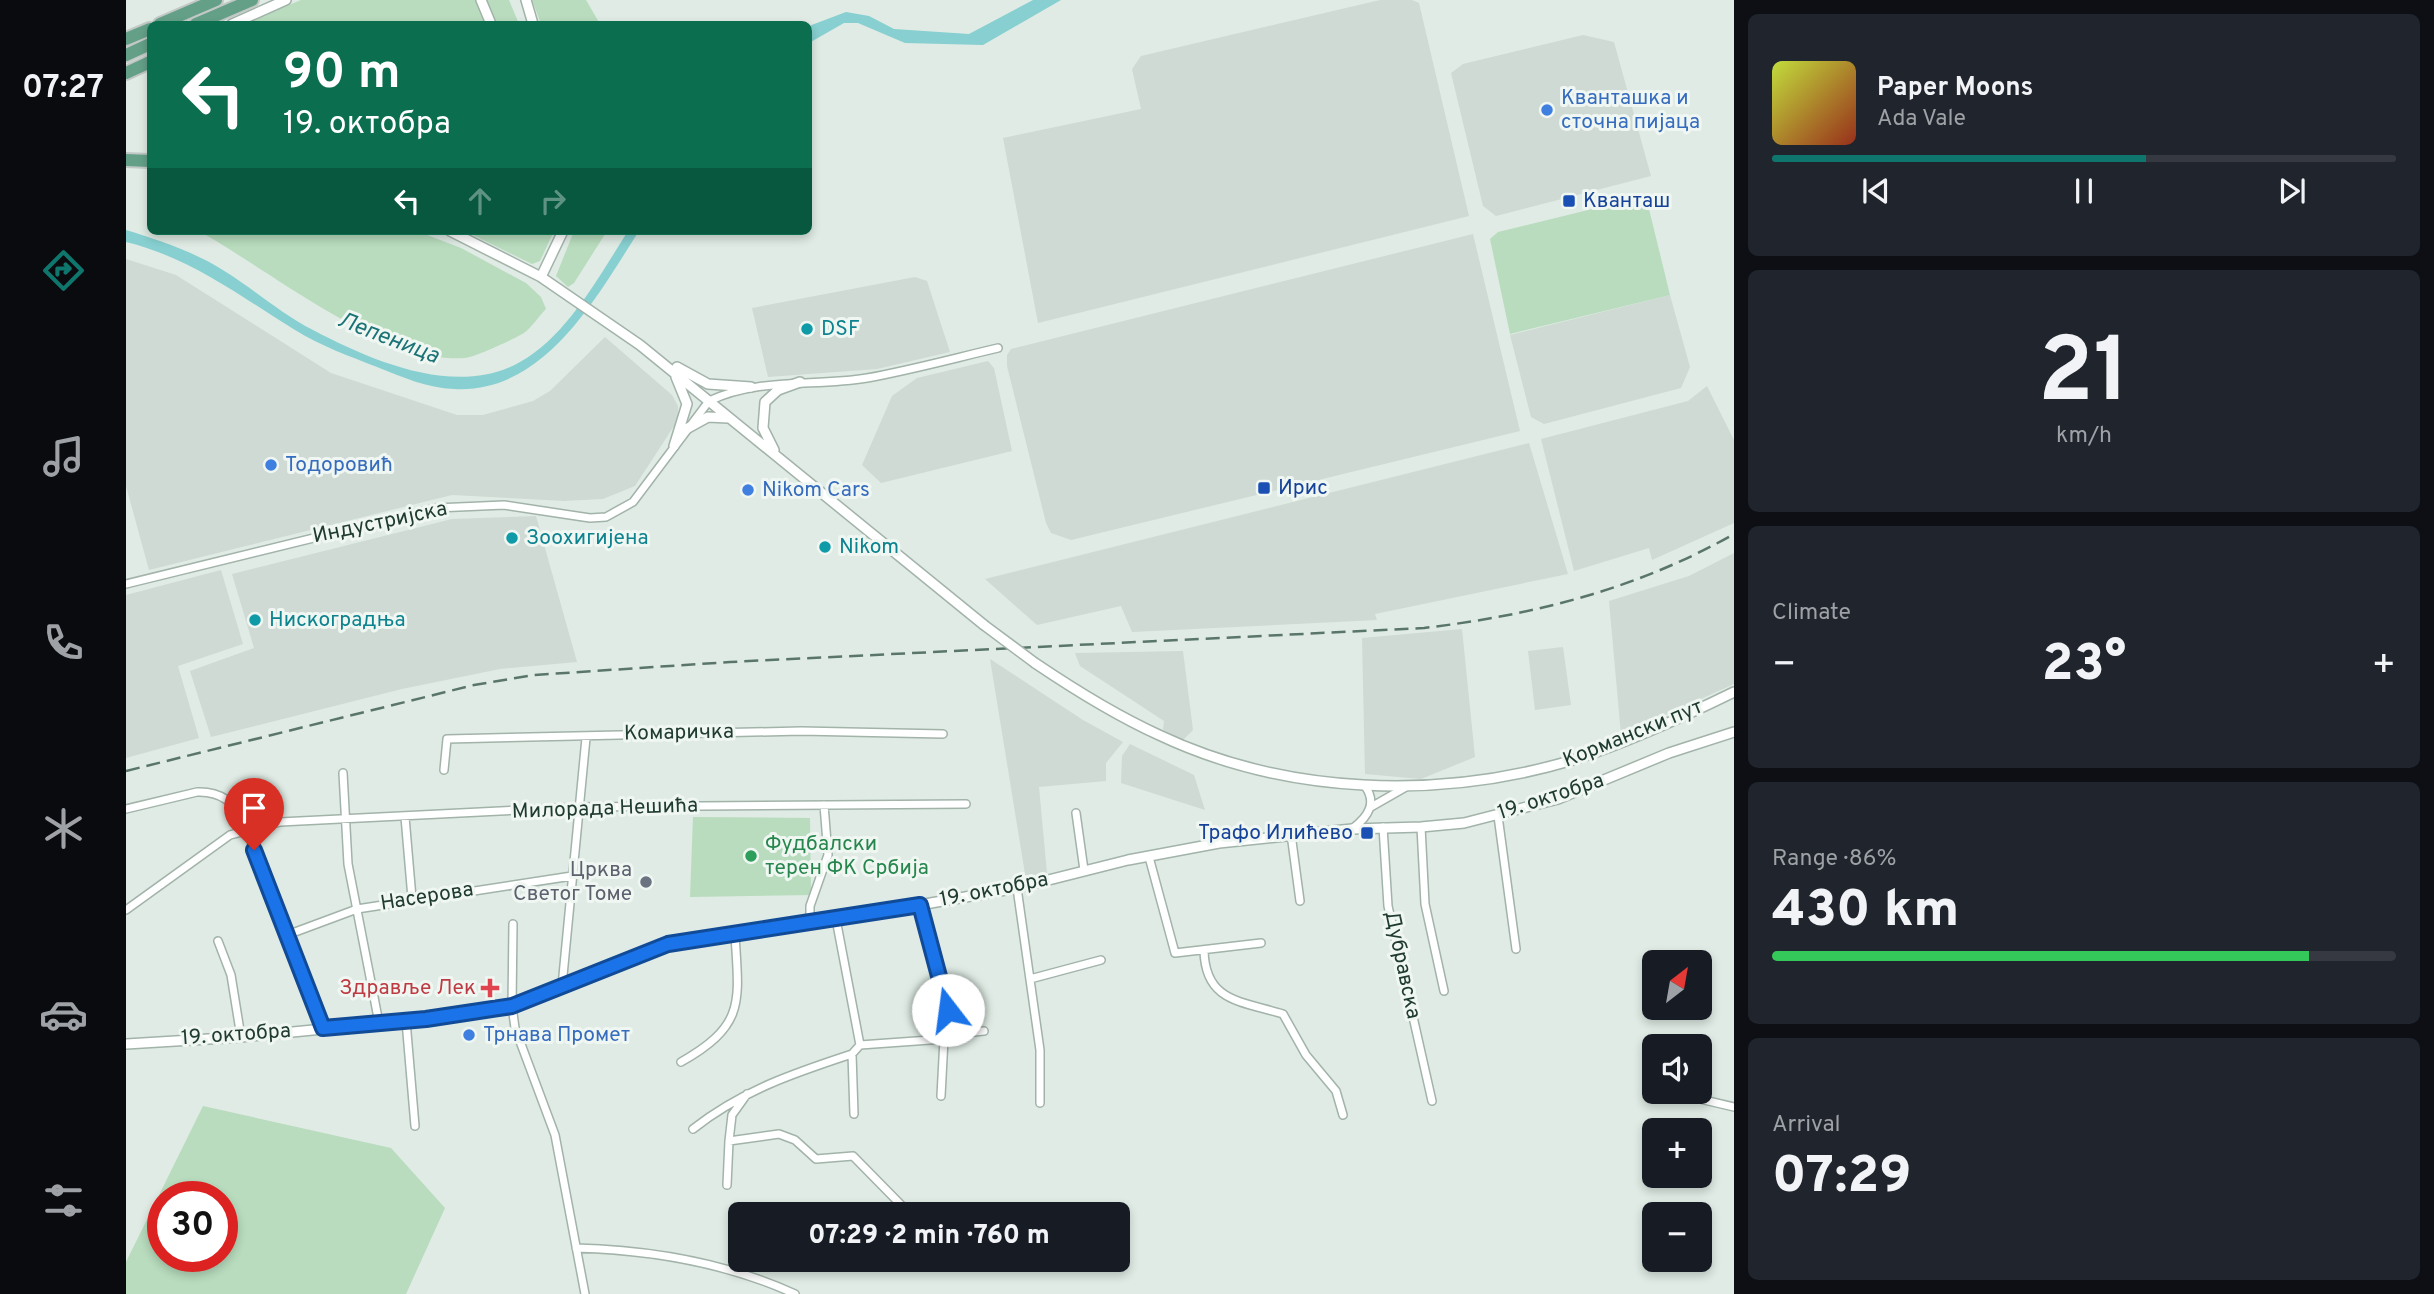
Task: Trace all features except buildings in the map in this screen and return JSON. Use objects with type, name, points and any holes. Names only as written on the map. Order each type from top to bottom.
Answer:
[{"type":"main road","points":[[167,21],[216,0]]},
{"type":"main road","points":[[203,21],[252,0]]},
{"type":"main road","points":[[126,39],[147,30]]},
{"type":"main road","points":[[126,55],[147,45]]},
{"type":"main road","points":[[126,73],[147,63]]},
{"type":"main road","points":[[126,160],[147,161]]},
{"type":"street","points":[[239,21],[286,0]]},
{"type":"street","points":[[481,0],[490,21]]},
{"type":"street","points":[[526,0],[532,21]]},
{"type":"street","points":[[458,235],[541,277],[640,345],[657,351],[696,379],[720,386],[751,387],[868,378],[998,348]]},
{"type":"street","points":[[541,277],[561,235]]},
{"type":"street","name":"Кормански пут","points":[[640,345],[984,625],[1035,663],[1118,715],[1203,753],[1269,771],[1364,786],[1406,787],[1510,775],[1564,762],[1668,724],[1734,692]]},
{"type":"street","points":[[666,365],[681,384],[687,404],[674,446]]},
{"type":"street","points":[[777,454],[762,428],[763,408],[778,390],[800,382]]},
{"type":"street","points":[[709,401],[751,387]]},
{"type":"street","name":"Индустријска","points":[[126,584],[396,516],[436,509],[503,505],[575,516],[606,517],[633,502],[709,401]]},
{"type":"street","points":[[688,428],[701,419],[717,415],[732,419]]},
{"type":"street","name":"Комаричка","points":[[444,770],[446,739],[586,738],[801,731],[943,734]]},
{"type":"street","name":"19. октобра","points":[[126,1044],[241,1037],[406,1021],[512,1006],[668,944],[810,924],[1017,888],[1084,870],[1149,857],[1292,834],[1379,827],[1421,827],[1498,816],[1558,799],[1669,753],[1734,732]]},
{"type":"street","points":[[562,986],[586,738]]},
{"type":"street","points":[[343,773],[344,820],[356,908],[379,1023]]},
{"type":"street","points":[[1352,829],[1367,816],[1371,807],[1369,792],[1364,786]]},
{"type":"street","points":[[1371,807],[1406,787]]},
{"type":"street","points":[[126,810],[208,792],[232,803],[246,832],[323,1028]]},
{"type":"street","name":"Милорада Нешића","points":[[126,910],[229,835],[280,822],[580,807],[966,803]]},
{"type":"street","points":[[810,924],[810,906],[828,855],[824,805]]},
{"type":"street","points":[[1076,813],[1084,870]]},
{"type":"street","points":[[1367,816],[1379,827]]},
{"type":"street","points":[[1498,816],[1516,949]]},
{"type":"street","points":[[405,817],[412,898]]},
{"type":"street","name":"Дубравска","points":[[1379,827],[1388,906],[1432,1101]]},
{"type":"street","points":[[1421,827],[1425,904],[1444,991]]},
{"type":"street","points":[[1292,834],[1300,901]]},
{"type":"street","points":[[1149,857],[1175,953],[1261,943]]},
{"type":"street","name":"Насерова","points":[[287,935],[356,908],[572,876]]},
{"type":"street","points":[[1017,888],[1040,1050],[1040,1103]]},
{"type":"street","points":[[920,905],[954,1034]]},
{"type":"street","points":[[836,919],[860,1045]]},
{"type":"street","points":[[513,924],[512,1006],[519,1040],[555,1135],[585,1294]]},
{"type":"street","points":[[681,1062],[708,1046],[732,1019],[738,996],[735,935]]},
{"type":"street","points":[[218,941],[231,975],[241,1037]]},
{"type":"street","points":[[1204,950],[1205,969],[1212,987],[1233,998],[1283,1014],[1306,1055],[1336,1091],[1343,1115]]},
{"type":"street","points":[[1030,979],[1101,960]]},
{"type":"street","points":[[406,1021],[415,1126]]},
{"type":"street","points":[[693,1129],[722,1107],[775,1079],[852,1054],[860,1045],[944,1039],[954,1034],[984,1031]]},
{"type":"street","points":[[941,1096],[944,1039]]},
{"type":"street","points":[[852,1054],[854,1114]]},
{"type":"street","points":[[727,1185],[732,1115],[747,1094]]},
{"type":"street","points":[[1712,1102],[1734,1107]]},
{"type":"street","points":[[729,1141],[779,1134],[794,1140],[817,1159],[853,1156],[898,1202]]},
{"type":"street","points":[[576,1248],[627,1250],[671,1258],[734,1272],[795,1294]]},
{"type":"shaded area","points":[[1380,0],[1412,0],[1419,3],[1469,216],[1038,323],[1003,138],[1141,109],[1132,69],[1141,56]]},
{"type":"shaded area","name":"Кванташка и сточна пијаца","points":[[1583,35],[1614,42],[1651,176],[1496,216],[1483,206],[1451,73],[1463,64]]},
{"type":"shaded area","points":[[1473,234],[1520,431],[1071,540],[1051,533],[1046,523],[1007,366],[1007,355],[1011,349]]},
{"type":"shaded area","points":[[126,259],[176,275],[331,373],[457,415],[483,415],[533,401],[550,391],[605,337],[672,395],[678,406],[678,420],[635,486],[603,499],[564,501],[452,495],[149,570],[126,486]]},
{"type":"shaded area","points":[[915,277],[927,281],[950,352],[877,369],[768,377],[752,308]]},
{"type":"shaded area","points":[[1670,295],[1690,367],[1681,388],[1544,424],[1531,417],[1510,335]]},
{"type":"shaded area","points":[[988,361],[994,368],[1012,451],[881,483],[862,465],[892,396],[917,378]]},
{"type":"shaded area","points":[[1707,386],[1734,440],[1734,523],[1652,560],[1649,548],[1574,571],[1541,439],[1688,401]]},
{"type":"shaded area","points":[[1529,443],[1568,574],[1375,614],[1377,620],[1132,632],[1121,606],[1037,625],[985,579]]},
{"type":"shaded area","points":[[536,516],[577,662],[500,669],[402,689],[211,737],[190,671],[254,648],[232,574],[452,519]]},
{"type":"shaded area","points":[[1734,553],[1734,684],[1621,735],[1609,601],[1689,576]]},
{"type":"shaded area","points":[[221,570],[243,644],[178,666],[199,738],[126,758],[126,595]]},
{"type":"shaded area","points":[[1462,629],[1475,757],[1421,779],[1365,774],[1362,638]]},
{"type":"shaded area","points":[[1563,647],[1571,705],[1535,710],[1528,651]]},
{"type":"shaded area","points":[[1183,651],[1193,730],[1183,740],[1163,730],[1164,721],[1080,666],[1075,653]]},
{"type":"shaded area","points":[[990,659],[1083,720],[1123,742],[1106,763],[1106,781],[1039,787],[1047,873],[1026,880]]},
{"type":"shaded area","points":[[1130,744],[1194,775],[1205,810],[1121,783],[1122,756]]},
{"type":"green space","points":[[301,0],[478,0],[487,21],[251,21]]},
{"type":"green space","points":[[486,0],[509,0],[518,21],[494,21]]},
{"type":"green space","points":[[532,0],[586,0],[598,21],[540,21]]},
{"type":"green space","points":[[1637,198],[1649,209],[1670,295],[1510,334],[1490,239],[1498,232]]},
{"type":"green space","points":[[206,235],[427,235],[461,248],[526,283],[541,297],[546,309],[524,333],[486,351],[465,358],[434,356],[400,347],[365,331],[329,312]]},
{"type":"green space","points":[[473,235],[552,235],[540,261],[532,264]]},
{"type":"green space","points":[[572,235],[604,235],[574,283],[568,287],[556,276]]},
{"type":"green space","name":"Фудбалски терен ФК Србија","points":[[693,817],[810,818],[811,895],[690,897]]},
{"type":"green space","points":[[203,1106],[391,1148],[445,1208],[406,1294],[126,1294],[126,1262],[147,1219],[147,1272],[238,1272],[238,1181],[166,1181]]},
{"type":"water","points":[[1033,0],[1061,0],[983,45],[905,43],[858,23],[844,23],[812,41],[812,25],[846,12],[869,16],[894,29],[969,34]]},
{"type":"water","points":[[126,230],[201,258],[230,274],[299,322],[361,353],[415,371],[469,377],[495,372],[520,362],[537,351],[553,337],[581,303],[625,235],[636,235],[586,311],[565,336],[541,358],[515,376],[486,386],[454,389],[434,387],[405,378],[346,355],[295,330],[193,267],[126,242]]},
{"type":"railway","points":[[126,771],[474,685],[534,675],[730,662],[1424,628],[1465,622],[1505,616],[1584,597],[1660,570],[1734,534]]},
{"type":"place","name":"Кванташка и сточна пијаца","points":[[1547,110]]},
{"type":"place","name":"Кванташ","points":[[1569,201]]},
{"type":"place","name":"DSF","points":[[807,329]]},
{"type":"place","name":"Тодоровић","points":[[271,465]]},
{"type":"place","name":"Ирис","points":[[1264,488]]},
{"type":"place","name":"Nikom Cars","points":[[748,490]]},
{"type":"place","name":"Зоохигијена","points":[[512,538]]},
{"type":"place","name":"Nikom","points":[[825,547]]},
{"type":"place","name":"Нискоградња","points":[[255,620]]},
{"type":"place","name":"Трафо Илићево","points":[[1367,833]]},
{"type":"place","name":"Фудбалски терен ФК Србија","points":[[751,856]]},
{"type":"place","name":"Црква Светог Томе","points":[[646,882]]},
{"type":"place","name":"Здравље Лек","points":[[490,988]]},
{"type":"place","name":"Трнава Промет","points":[[469,1035]]},
{"type":"route","points":[[254,850],[323,1028],[426,1019],[512,1006],[668,944],[920,905],[948,1010]]},
{"type":"water label","name":"Лепеница","points":[[388,339]]}]
